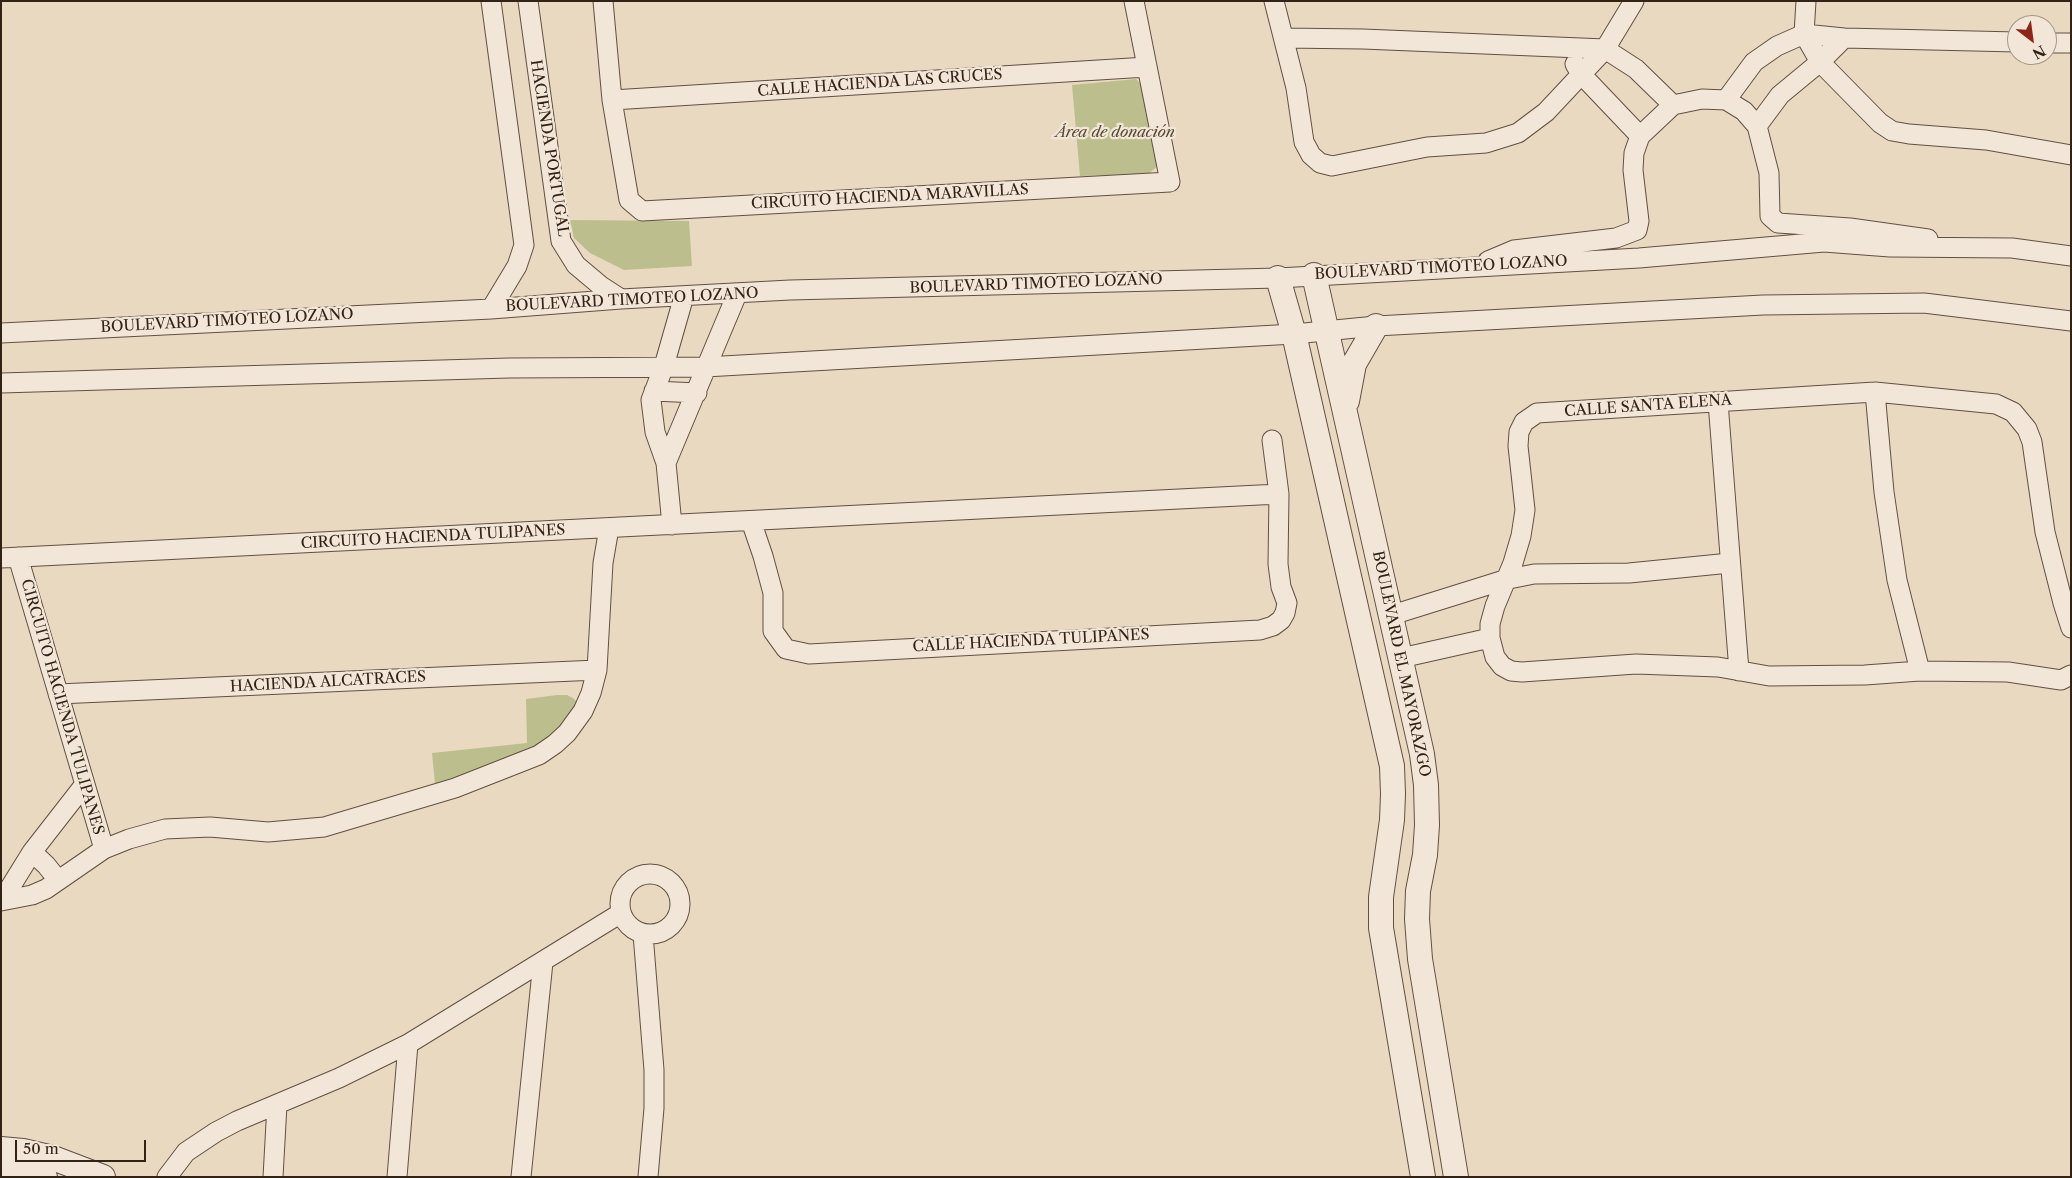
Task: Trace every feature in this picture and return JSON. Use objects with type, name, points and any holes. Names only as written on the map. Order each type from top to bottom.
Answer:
[{"type":"street","points":[[491,1],[524,245],[517,266],[491,309]]},
{"type":"street","name":"HACIENDA PORTUGAL","points":[[528,1],[561,241],[576,265],[601,286],[621,299]]},
{"type":"street","name":"CIRCUITO HACIENDA MARAVILLAS","points":[[603,1],[612,100],[629,200],[642,211],[1170,182],[1134,1]]},
{"type":"street","points":[[1274,1],[1296,88],[1304,142],[1311,156],[1320,163],[1332,166],[1427,147],[1486,143],[1518,133],[1546,112],[1605,49],[1634,1]]},
{"type":"street","points":[[1806,1],[1804,34],[1820,62],[1880,123],[1892,131],[1986,140],[2071,155]]},
{"type":"street","points":[[1726,100],[1754,62],[1778,46],[1804,34],[1844,38],[2007,42]]},
{"type":"street","points":[[1284,38],[1363,39],[1605,49],[1636,69],[1673,105]]},
{"type":"street","points":[[1757,126],[1780,95],[1820,62],[1844,38]]},
{"type":"street","points":[[2057,43],[2071,43]]},
{"type":"street","points":[[1565,48],[1581,74],[1640,136]]},
{"type":"street","name":"CALLE HACIENDA LAS CRUCES","points":[[612,100],[1147,67]]},
{"type":"street","points":[[1478,266],[1514,250],[1616,238],[1637,230],[1639,221],[1633,170],[1634,153],[1640,136],[1673,105],[1702,99],[1726,100],[1744,110],[1757,126],[1769,173],[1770,216],[1778,223],[1850,228],[1924,237],[1947,248]]},
{"type":"street","name":"BOULEVARD TIMOTEO LOZANO","points":[[1,332],[491,309],[621,299],[800,290],[1278,278],[1639,258],[1824,242],[1890,247],[2012,248],[2071,256]]},
{"type":"street","name":"BOULEVARD EL MAYORAZGO","points":[[1314,275],[1346,407],[1422,754],[1427,806],[1425,855],[1418,891],[1420,959],[1456,1177]]},
{"type":"street","name":"BOULEVARD EL MAYORAZGO","points":[[1278,278],[1294,334],[1392,766],[1392,820],[1381,897],[1381,928],[1423,1177]]},
{"type":"street","points":[[666,463],[737,294]]},
{"type":"street","points":[[684,296],[664,366],[651,400],[652,416],[666,463],[672,525],[1279,494]]},
{"type":"street","points":[[1,383],[509,368],[705,367],[1294,334],[1376,326],[1763,305],[1924,303],[2071,321]]},
{"type":"street","points":[[1346,407],[1354,364],[1376,326]]},
{"type":"street","points":[[654,391],[697,393]]},
{"type":"street","points":[[1875,392],[1884,492],[1897,580],[1920,671]]},
{"type":"street","name":"CALLE SANTA ELENA","points":[[1739,671],[1718,668],[1636,664],[1522,672],[1512,671],[1502,666],[1495,657],[1490,638],[1490,624],[1504,580],[1513,563],[1522,536],[1525,510],[1518,446],[1519,432],[1524,422],[1537,413],[1875,392],[1996,404],[2012,412],[2021,421],[2032,442],[2045,532],[2071,628]]},
{"type":"street","points":[[1718,402],[1739,671],[1768,676],[1865,675],[1920,671],[2008,672],[2061,680],[2071,675]]},
{"type":"street","name":"CALLE HACIENDA TULIPANES","points":[[751,521],[764,556],[773,593],[773,630],[786,649],[809,654],[1260,630],[1273,626],[1281,620],[1286,613],[1287,603],[1281,587],[1278,564],[1279,494],[1272,440]]},
{"type":"street","name":"CIRCUITO HACIENDA TULIPANES","points":[[609,528],[603,563],[597,670],[591,693],[583,711],[567,733],[555,744],[538,755],[512,767],[455,788],[324,827],[268,832],[210,826],[165,829],[129,839],[104,849],[58,694],[10,557],[609,528],[672,525]]},
{"type":"street","points":[[1367,654],[1374,631],[1392,615],[1504,580],[1534,574],[1629,573],[1730,563]]},
{"type":"street","points":[[1401,658],[1490,638]]},
{"type":"street","name":"HACIENDA ALCATRACES","points":[[58,694],[597,670]]},
{"type":"street","points":[[2,900],[32,852],[85,784]]},
{"type":"street","points":[[2,900],[32,895],[104,849]]},
{"type":"street","points":[[32,852],[58,880]]},
{"type":"street","points":[[650,874],[668,879],[675,886],[681,903],[676,921],[661,932],[652,934],[643,934],[629,926],[621,913],[622,895],[632,880],[650,874]]},
{"type":"street","points":[[167,1177],[186,1152],[200,1141],[237,1121],[339,1078],[408,1044],[621,913]]},
{"type":"street","points":[[643,934],[654,1070],[654,1108],[648,1177]]},
{"type":"street","points":[[521,1177],[543,962]]},
{"type":"street","points":[[397,1177],[408,1044]]},
{"type":"street","points":[[273,1177],[277,1105]]},
{"type":"street","points":[[1,1149],[23,1151],[54,1158],[103,1177]]},
{"type":"street","points":[[1,1170],[45,1177]]},
{"type":"green space","name":"Área de donación","points":[[1136,79],[1149,93],[1158,166],[1148,174],[1080,176],[1072,85]]},
{"type":"green space","points":[[570,220],[689,221],[692,266],[624,270],[590,253],[574,238]]},
{"type":"green space","points":[[567,695],[573,698],[577,702],[577,707],[545,746],[436,794],[432,753],[527,743],[526,699]]}]
